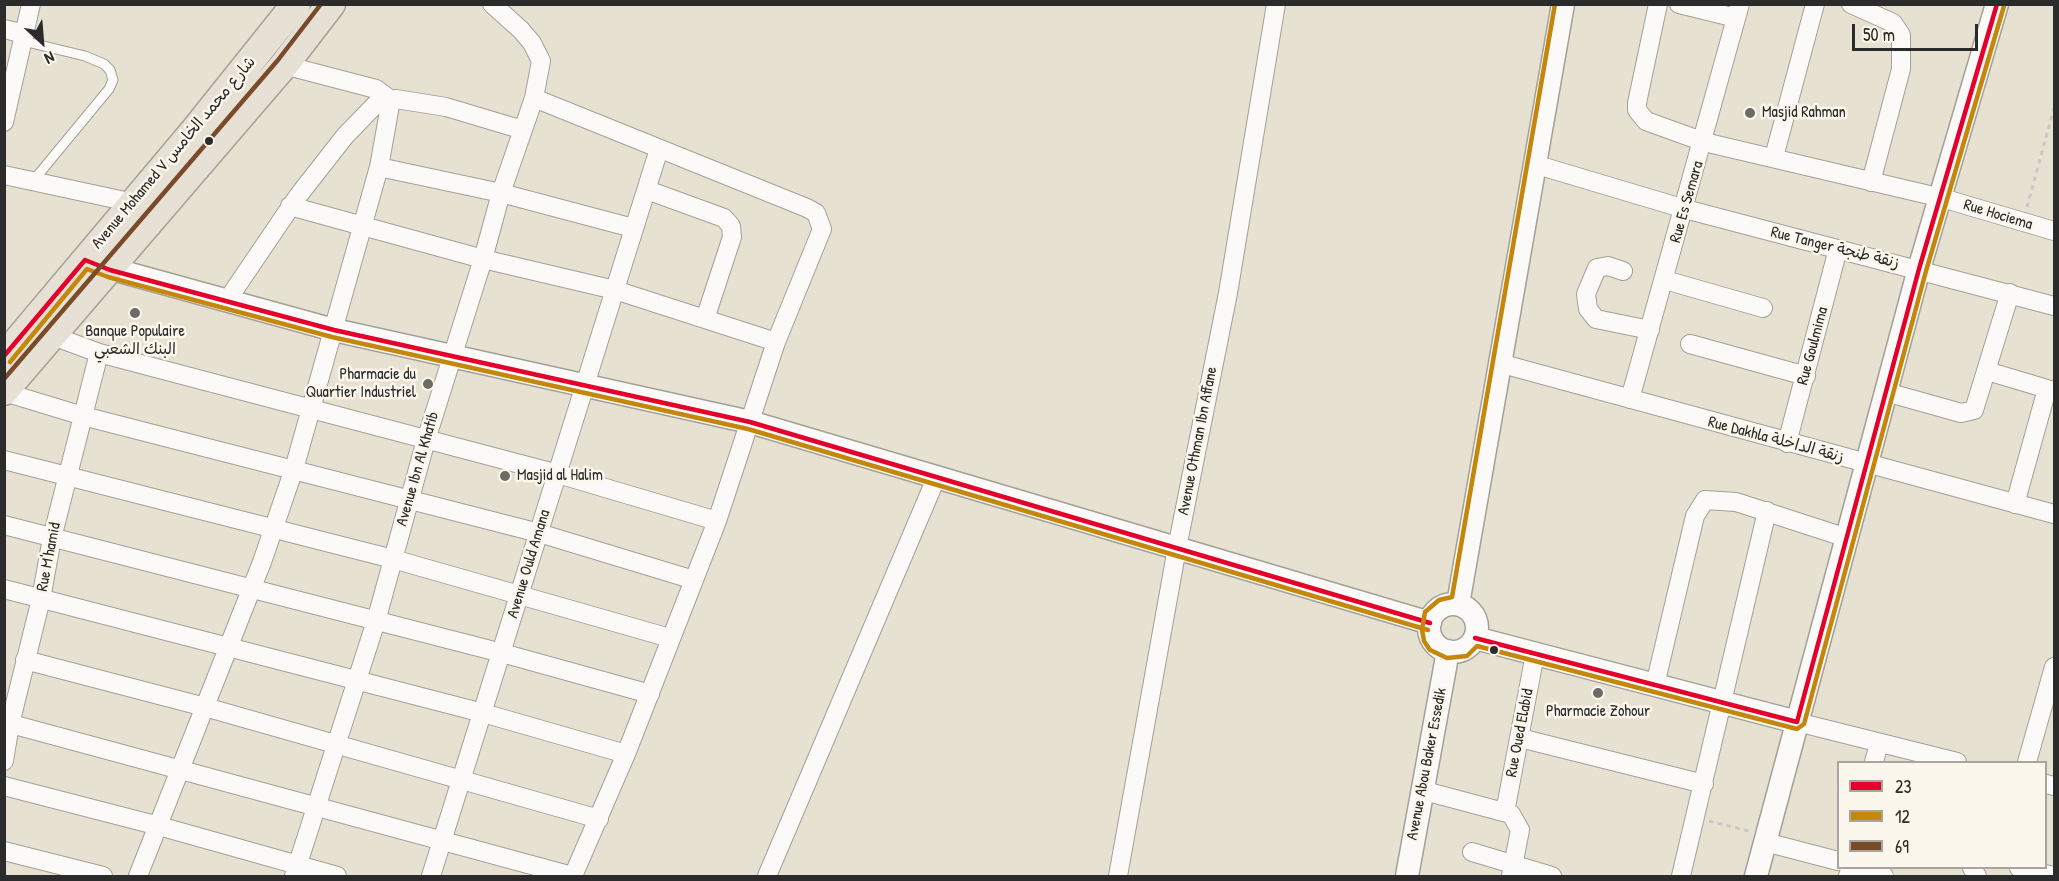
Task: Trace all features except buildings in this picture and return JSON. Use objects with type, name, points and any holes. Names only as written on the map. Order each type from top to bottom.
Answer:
[{"type":"main road","name":"Avenue Mohamed V شارع محمد الخامس","points":[[4,392],[53,336],[134,203],[296,4]]},
{"type":"main road","name":"Avenue Mohamed V شارع محمد الخامس","points":[[4,357],[97,265],[284,65],[331,4]]},
{"type":"street","points":[[4,122],[31,4]]},
{"type":"street","name":"Avenue Ibn Al Khatib","points":[[296,871],[355,680],[376,621],[426,440],[501,193],[534,98],[541,61],[521,30],[492,4]]},
{"type":"street","name":"Avenue Othman Ibn Affane","points":[[1118,876],[1177,548],[1228,293],[1276,4]]},
{"type":"street","points":[[1458,604],[1563,4]]},
{"type":"street","name":"Rue Hociema","points":[[1658,4],[1637,110],[1646,121],[1704,142],[1942,198],[2055,231]]},
{"type":"street","points":[[1679,4],[1738,11]]},
{"type":"street","points":[[1774,157],[1815,4]]},
{"type":"street","points":[[1851,4],[1893,23],[1901,36],[1900,69],[1871,182]]},
{"type":"street","points":[[1756,876],[1919,269],[1942,198],[1997,4]]},
{"type":"street","name":"Rue Es Semara","points":[[1630,399],[1704,142],[1738,11]]},
{"type":"street","points":[[4,29],[24,38]]},
{"type":"street","points":[[284,65],[376,89],[391,100]]},
{"type":"street","points":[[7,723],[573,876],[650,694],[717,521],[776,342],[821,236],[820,220],[816,213],[534,98]]},
{"type":"street","points":[[138,876],[252,589],[294,470],[378,166],[391,100]]},
{"type":"street","points":[[226,302],[290,206],[345,136],[376,104],[391,100],[446,107],[523,130]]},
{"type":"street","name":"Avenue Ould Amana","points":[[432,876],[659,149]]},
{"type":"street","name":"Rue Tanger زنقة طنجة","points":[[1534,164],[1685,209],[2055,306]]},
{"type":"street","points":[[378,166],[501,193],[633,228]]},
{"type":"street","points":[[5,176],[134,203]]},
{"type":"street","points":[[647,189],[724,219],[731,226],[732,237],[705,319]]},
{"type":"street","points":[[290,206],[361,227],[615,290],[776,342]]},
{"type":"street","name":"Rue Goulmima","points":[[1787,443],[1838,249]]},
{"type":"street","points":[[97,265],[334,330],[750,422],[1430,623]]},
{"type":"street","points":[[1623,271],[1608,266],[1597,268],[1586,294],[1588,309],[1596,319],[1650,330]]},
{"type":"street","points":[[1665,280],[1763,308]]},
{"type":"street","points":[[1886,392],[1961,413],[1967,413],[1977,407],[2010,293]]},
{"type":"street","points":[[53,336],[99,353],[558,474],[717,521]]},
{"type":"street","points":[[1689,344],[1806,376]]},
{"type":"street","name":"Rue M'hamid","points":[[4,761],[7,723],[41,598],[52,538],[99,353]]},
{"type":"street","name":"Rue Dakhla زنقة الداخلة","points":[[1499,363],[1866,465],[2055,514]]},
{"type":"street","points":[[1987,371],[2051,390],[2015,504]]},
{"type":"street","points":[[4,392],[83,416],[539,533],[694,580]]},
{"type":"street","points":[[4,460],[393,560],[670,638]]},
{"type":"street","points":[[767,876],[937,476]]},
{"type":"street","points":[[1655,685],[1690,532],[1700,506],[1705,500],[1714,499],[1767,511],[1847,538]]},
{"type":"street","points":[[1681,876],[1724,702],[1767,511]]},
{"type":"street","points":[[4,525],[502,653],[650,694]]},
{"type":"street","points":[[4,589],[483,713],[626,754]]},
{"type":"street","points":[[1458,604],[1471,611],[1475,617],[1477,631],[1475,638],[1464,650],[1448,651],[1435,644],[1429,630],[1430,623],[1432,616],[1443,606],[1458,604]]},
{"type":"street","points":[[1475,638],[1953,761]]},
{"type":"street","name":"Avenue Abou Baker Essedik","points":[[1407,876],[1448,651]]},
{"type":"street","name":"Rue Oued Elabid","points":[[1504,812],[1535,654]]},
{"type":"street","points":[[25,660],[599,819]]},
{"type":"street","points":[[2027,761],[2055,667]]},
{"type":"street","points":[[1520,738],[1704,784]]},
{"type":"street","points":[[1874,761],[1878,743]]},
{"type":"street","points":[[4,786],[159,826],[296,871],[337,876]]},
{"type":"street","points":[[1421,790],[1504,812],[1517,820],[1520,830],[1512,871]]},
{"type":"street","points":[[1766,839],[1837,860]]},
{"type":"street","points":[[4,851],[50,869],[103,876]]},
{"type":"street","points":[[1472,852],[1512,871],[1552,876]]},
{"type":"street","points":[[1870,869],[1884,876]]},
{"type":"street","points":[[2027,869],[2055,876]]},
{"type":"lane","points":[[24,38],[104,64],[110,70],[113,80],[109,89],[33,181]]},
{"type":"path","points":[[2023,222],[2055,108]]},
{"type":"path","points":[[1696,818],[1766,839]]},
{"type":"transit line","name":"69","points":[[4,379],[278,60],[321,4]]},
{"type":"transit line","name":"12","points":[[1555,4],[1452,597],[1439,600],[1425,612],[1422,630],[1424,641],[1430,650],[1447,658],[1467,656],[1477,646],[1797,729],[1804,724],[1926,271],[2004,6]]},
{"type":"transit line","name":"23","points":[[1797,722],[1919,269],[1997,4]]},
{"type":"transit line","name":"23","points":[[4,356],[85,260],[110,270],[334,330],[750,422],[1430,623]]},
{"type":"transit line","name":"12","points":[[10,362],[87,269],[108,277],[332,337],[748,429],[1428,630]]},
{"type":"transit line","name":"23","points":[[1475,638],[1797,722]]},
{"type":"place","name":"Masjid Rahman","points":[[1750,113]]},
{"type":"place","name":"Banque Populaire البنك الشعبي","points":[[135,313]]},
{"type":"place","name":"Pharmacie du Quartier Industriel","points":[[428,384]]},
{"type":"place","name":"Masjid al Halim","points":[[505,476]]},
{"type":"place","name":"Pharmacie Zohour","points":[[1598,693]]}]
